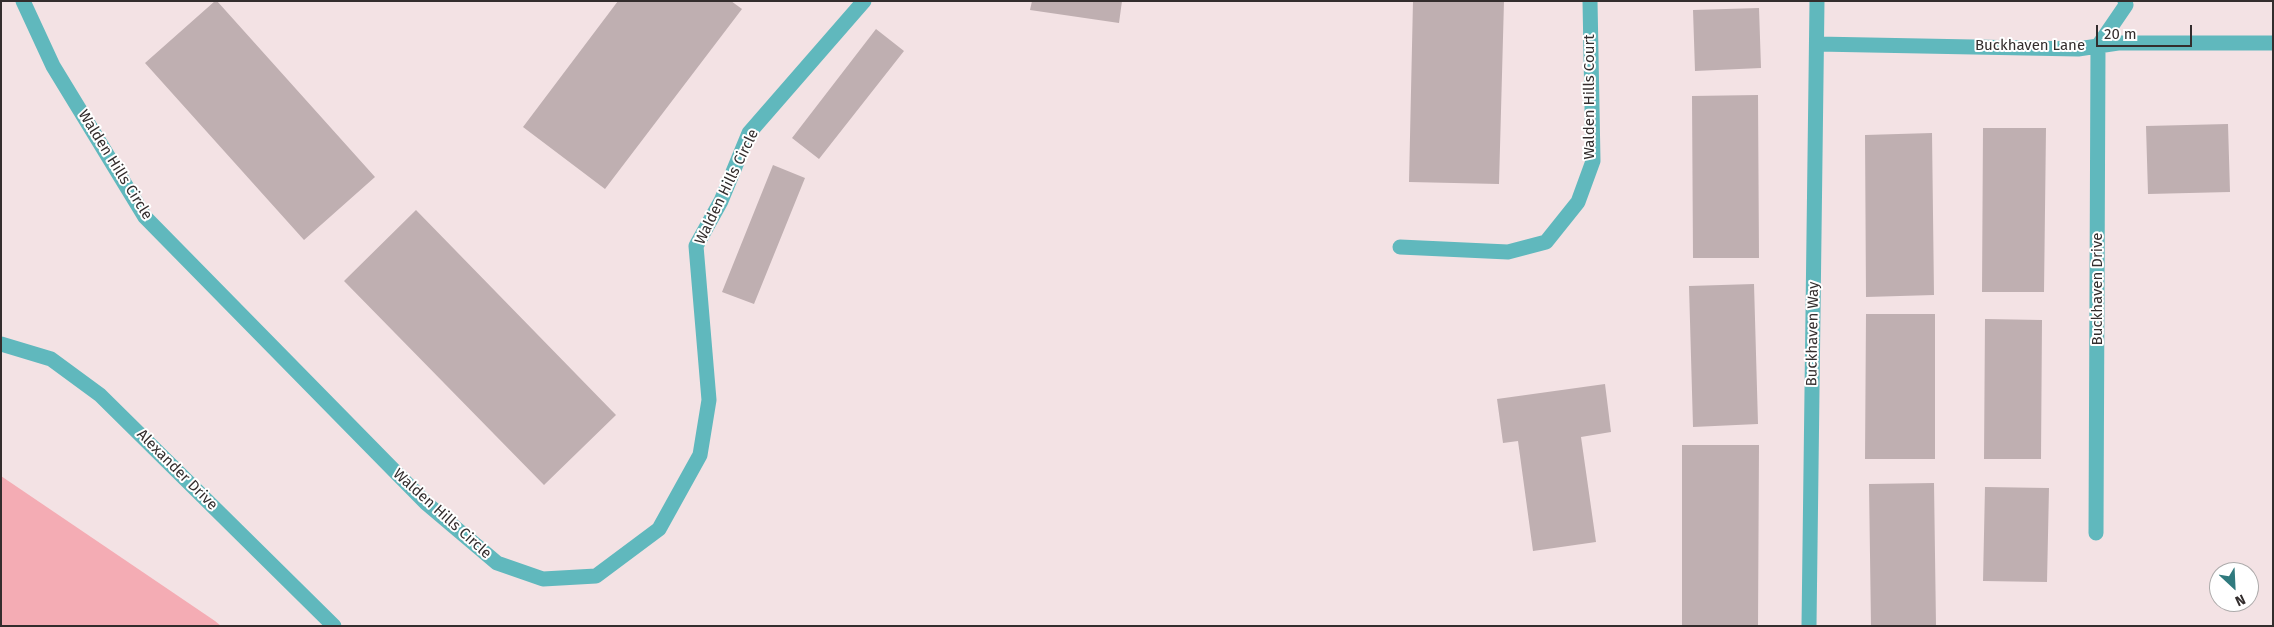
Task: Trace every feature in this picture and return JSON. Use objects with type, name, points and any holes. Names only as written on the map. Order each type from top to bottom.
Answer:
[{"type":"street","name":"Walden Hills Circle","points":[[23,1],[53,66],[145,217],[426,503],[496,563],[543,579],[596,576],[659,529],[700,455],[709,400],[696,246],[721,200],[749,133],[864,1]]},
{"type":"street","name":"Walden Hills Court","points":[[1400,247],[1508,252],[1546,242],[1578,202],[1593,161],[1590,1]]},
{"type":"street","name":"Buckhaven Way","points":[[1809,625],[1817,1]]},
{"type":"street","points":[[2098,46],[2126,5],[2126,1]]},
{"type":"street","name":"Buckhaven Lane","points":[[1817,44],[2078,49],[2118,42],[2273,42]]},
{"type":"street","name":"Buckhaven Drive","points":[[2096,533],[2098,46]]},
{"type":"street","name":"Alexander Drive","points":[[1,344],[51,359],[100,395],[334,626]]},
{"type":"shaded area","points":[[1,476],[215,621],[221,626],[1,626]]},
{"type":"building","points":[[215,1],[375,177],[304,240],[145,63]]},
{"type":"building","points":[[618,1],[731,1],[742,9],[605,189],[523,127]]},
{"type":"building","points":[[1032,1],[1122,1],[1119,23],[1030,10]]},
{"type":"building","points":[[1413,1],[1504,1],[1499,184],[1409,182]]},
{"type":"building","points":[[1759,8],[1761,68],[1695,71],[1693,10]]},
{"type":"building","points":[[876,29],[904,51],[819,159],[792,138]]},
{"type":"building","points":[[1758,95],[1759,258],[1693,258],[1692,96]]},
{"type":"building","points":[[2228,124],[2230,192],[2148,194],[2146,126]]},
{"type":"building","points":[[1983,128],[2046,128],[2044,292],[1982,292]]},
{"type":"building","points":[[1932,133],[1934,295],[1866,297],[1865,135]]},
{"type":"building","points":[[773,165],[805,178],[754,304],[722,292]]},
{"type":"building","points":[[416,210],[616,415],[544,485],[344,281]]},
{"type":"building","points":[[1754,284],[1758,424],[1693,427],[1689,286]]},
{"type":"building","points":[[1866,314],[1935,314],[1935,459],[1865,459]]},
{"type":"building","points":[[1985,319],[2042,320],[2041,459],[1984,459]]},
{"type":"building","points":[[1605,384],[1611,432],[1581,437],[1596,542],[1533,551],[1518,441],[1503,443],[1497,399]]},
{"type":"building","points":[[1682,445],[1759,445],[1758,626],[1682,626]]},
{"type":"building","points":[[1934,483],[1936,626],[1871,626],[1869,484]]},
{"type":"building","points":[[1985,487],[2049,488],[2047,582],[1983,581]]}]
